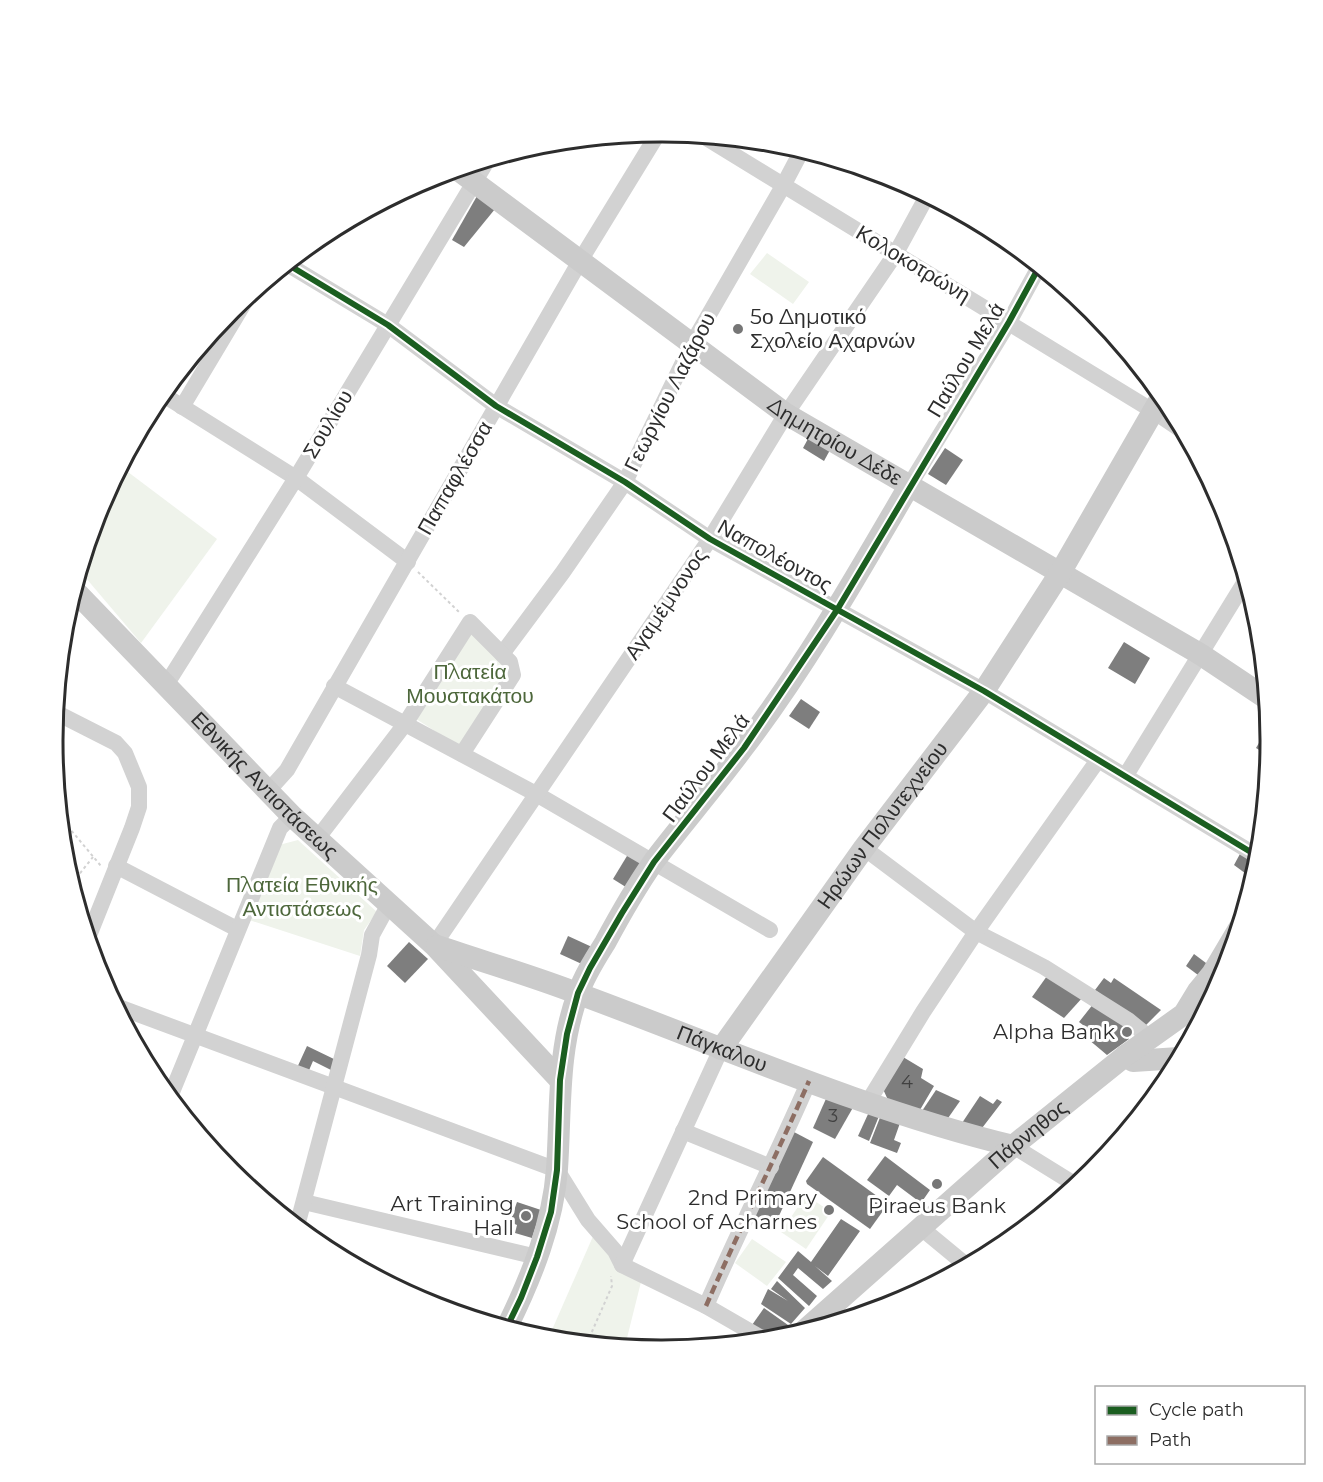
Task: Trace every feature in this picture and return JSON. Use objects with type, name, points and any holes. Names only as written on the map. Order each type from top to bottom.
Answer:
[{"type":"street","name":"Παπαφλέσσα","points":[[268,791],[287,770],[580,261],[653,142]]},
{"type":"street","name":"Κολοκοτρώνη","points":[[719,146],[1009,322],[1155,402]]},
{"type":"street","name":"Γεωργίου Λαζάρου","points":[[502,654],[563,572],[625,482],[692,344],[797,159]]},
{"type":"street","name":"Δημητρίου Δέδε","points":[[466,176],[786,414],[1200,654],[1258,693]]},
{"type":"street","name":"Σουλίου","points":[[166,685],[296,478],[388,325],[466,176]]},
{"type":"street","name":"Αγαμέμνονος","points":[[434,945],[710,539],[786,414],[896,253],[923,203]]},
{"type":"street","name":"Ναπολέοντος","points":[[294,268],[388,325],[496,406],[625,482],[710,539],[984,691],[1249,850]]},
{"type":"street","name":"Παύλου Μελά","points":[[511,1320],[537,1257],[551,1212],[557,1170],[560,1080],[567,1034],[578,993],[622,913],[654,862],[744,748],[837,610],[1009,322],[1035,274]]},
{"type":"street","points":[[182,407],[230,326]]},
{"type":"street","points":[[170,399],[296,478],[408,562]]},
{"type":"street","name":"Ηρώων Πολυτεχνείου","points":[[619,1258],[683,1131],[721,1049],[864,848],[984,691],[1060,573],[1157,405]]},
{"type":"street","points":[[1126,775],[1241,589]]},
{"type":"street","name":"Εθνικής Αντιστάσεως","points":[[81,597],[292,816],[434,945],[560,1080]]},
{"type":"street","points":[[317,839],[405,724],[470,622],[510,662],[513,675],[462,754]]},
{"type":"street","points":[[334,686],[538,795],[770,930]]},
{"type":"street","points":[[64,716],[116,743],[125,753],[139,787],[139,807],[93,926]]},
{"type":"street","points":[[868,1102],[923,1012],[976,932],[1098,760]]},
{"type":"street","points":[[174,1087],[280,828],[292,816]]},
{"type":"street","points":[[864,848],[976,932],[1044,967],[1128,1020],[1150,1038]]},
{"type":"street","points":[[114,871],[237,929]]},
{"type":"street","points":[[299,1218],[369,955],[372,935],[389,904]]},
{"type":"street","name":"Πάγκαλου","points":[[434,945],[578,993],[809,1082],[980,1138],[1013,1146]]},
{"type":"street","name":"Πάρνηθος","points":[[818,1318],[1013,1146],[1125,1056],[1184,1014],[1198,991],[1209,981]]},
{"type":"street","points":[[127,1010],[557,1170],[588,1220],[619,1258],[751,1332]]},
{"type":"street","points":[[1125,1056],[1133,1061],[1168,1059]]},
{"type":"street","points":[[706,1306],[734,1240],[771,1167],[809,1082]]},
{"type":"street","points":[[683,1131],[771,1167]]},
{"type":"street","points":[[1013,1146],[1068,1180]]},
{"type":"street","points":[[304,1202],[537,1257]]},
{"type":"street","points":[[920,1227],[960,1260]]},
{"type":"path","points":[[408,562],[470,622]]},
{"type":"path","points":[[70,830],[93,857],[114,871]]},
{"type":"path","points":[[79,875],[93,857]]},
{"type":"path","points":[[591,1335],[612,1286],[609,1267],[619,1258]]},
{"type":"green space","points":[[767,253],[809,282],[793,304],[750,274]]},
{"type":"green space","points":[[127,472],[217,539],[141,643],[86,578],[109,512]]},
{"type":"green space","name":"Πλατεία Μουστακάτου","points":[[471,631],[504,664],[508,678],[460,747],[413,717]]},
{"type":"green space","name":"Πλατεία Εθνικής Αντιστάσεως","points":[[298,840],[377,912],[364,930],[360,956],[249,920],[279,845]]},
{"type":"green space","points":[[806,1195],[831,1212],[806,1249],[781,1232]]},
{"type":"green space","points":[[594,1234],[643,1274],[627,1338],[552,1329]]},
{"type":"green space","points":[[752,1239],[786,1262],[767,1286],[735,1263]]},
{"type":"building","points":[[477,196],[495,209],[464,247],[452,240]]},
{"type":"building","points":[[809,437],[830,450],[824,461],[803,448]]},
{"type":"building","points":[[945,448],[963,460],[946,485],[928,474]]},
{"type":"building","points":[[1124,642],[1150,658],[1135,684],[1108,668]]},
{"type":"building","points":[[801,699],[820,712],[809,729],[789,716]]},
{"type":"building","points":[[630,851],[647,862],[629,889],[613,879]]},
{"type":"building","points":[[1241,852],[1248,856],[1245,873],[1234,865]]},
{"type":"building","points":[[568,936],[592,947],[584,965],[560,954]]},
{"type":"building","points":[[409,942],[428,959],[405,983],[387,966]]},
{"type":"building","points":[[1194,954],[1210,966],[1202,978],[1186,966]]},
{"type":"building","points":[[1047,976],[1083,997],[1064,1018],[1032,997]]},
{"type":"building","points":[[1104,978],[1111,983],[1114,978],[1161,1010],[1145,1026],[1095,990]]},
{"type":"building","points":[[1094,1003],[1129,1029],[1129,1039],[1107,1055],[1082,1034],[1087,1028],[1079,1022]]},
{"type":"building","points":[[307,1046],[336,1060],[331,1070],[313,1061],[307,1075],[296,1070]]},
{"type":"building","points":[[903,1057],[923,1069],[921,1078],[934,1086],[917,1115],[888,1100],[883,1089]]},
{"type":"building","points":[[936,1090],[960,1101],[946,1121],[922,1111]]},
{"type":"building","points":[[829,1092],[855,1104],[835,1139],[813,1128]]},
{"type":"building","points":[[980,1096],[993,1104],[997,1099],[1002,1102],[979,1132],[960,1126]]},
{"type":"building","points":[[869,1112],[879,1116],[869,1141],[858,1136]]},
{"type":"building","points":[[881,1115],[900,1123],[894,1140],[901,1143],[897,1153],[870,1143]]},
{"type":"building","points":[[794,1132],[813,1142],[772,1231],[753,1217]]},
{"type":"building","points":[[885,1156],[930,1190],[921,1203],[897,1185],[889,1196],[867,1180]]},
{"type":"building","points":[[823,1157],[888,1204],[870,1229],[807,1184],[806,1181]]},
{"type":"building","name":"Art Training Hall","points":[[517,1202],[541,1210],[532,1238],[515,1233],[517,1225],[510,1222]]},
{"type":"building","points":[[841,1219],[860,1231],[828,1276],[815,1266],[832,1281],[823,1289],[798,1268],[793,1275],[817,1296],[809,1306],[778,1278],[798,1251],[811,1262]]},
{"type":"building","points":[[777,1281],[805,1308],[791,1324],[761,1304],[768,1289],[788,1301],[771,1289]]},
{"type":"building","points":[[764,1308],[788,1325],[762,1331],[752,1325]]},
{"type":"marked path","points":[[706,1306],[809,1081]]},
{"type":"cycle path","points":[[294,268],[388,325],[496,406],[625,482],[710,539],[984,691],[1249,851]]},
{"type":"cycle path","points":[[510,1320],[537,1257],[551,1212],[557,1170],[560,1080],[567,1034],[578,993],[590,968],[654,862],[744,748],[837,610],[1009,322],[1035,274]]},
{"type":"place","name":"5ο Δημοτικό Σχολείο Αχαρνών","points":[[738,329]]},
{"type":"place","name":"Alpha Bank","points":[[1127,1032]]},
{"type":"place","name":"Piraeus Bank","points":[[937,1184]]},
{"type":"place","name":"2nd Primary School of Acharnes","points":[[829,1210]]},
{"type":"place","name":"Art Training Hall","points":[[526,1216]]}]
